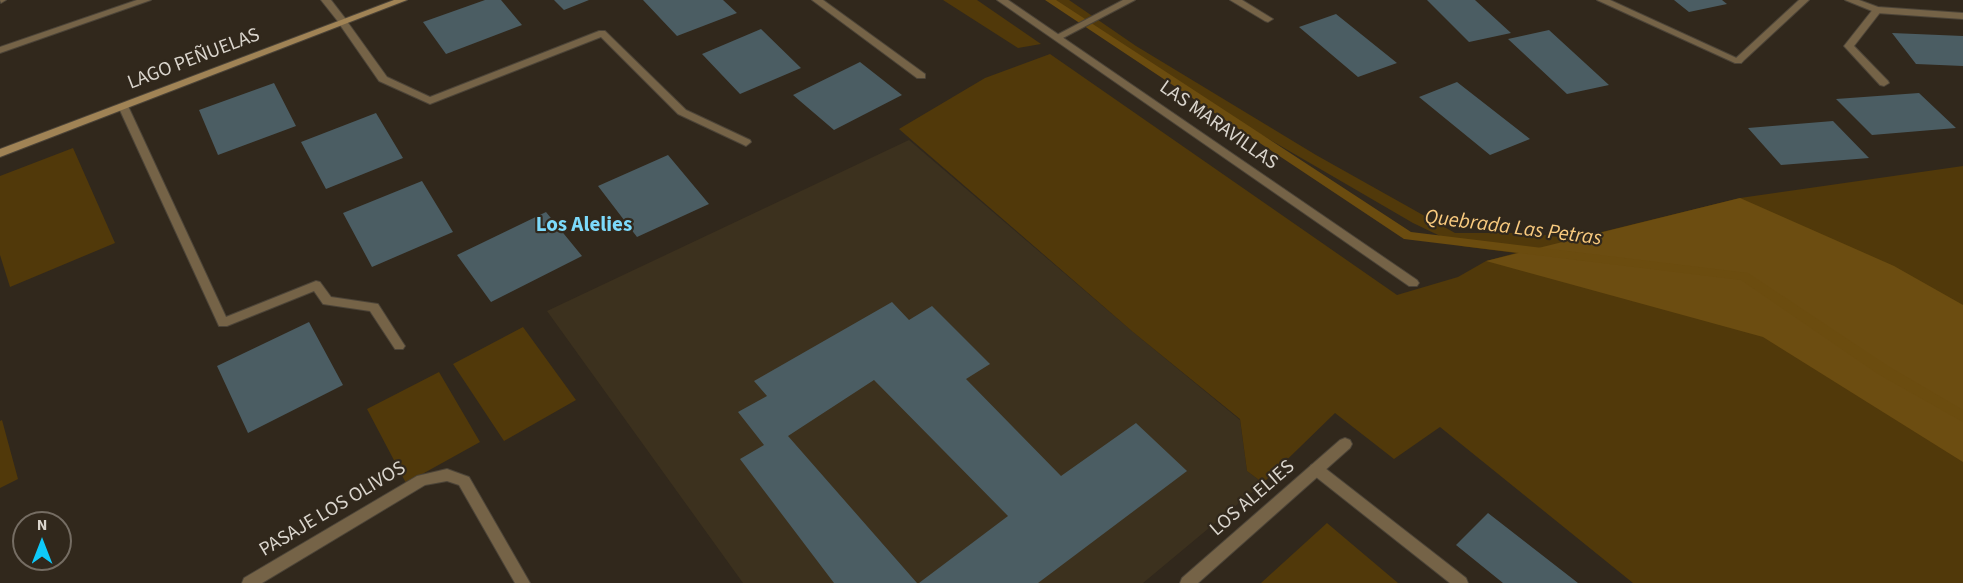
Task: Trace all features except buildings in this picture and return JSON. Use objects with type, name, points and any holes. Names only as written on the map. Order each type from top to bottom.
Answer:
[{"type":"street","points":[[0,50],[146,0]]},
{"type":"street","points":[[326,0],[382,79],[430,101],[602,33],[682,112],[746,142]]},
{"type":"street","name":"LAGO PEÑUELAS","points":[[0,153],[402,0]]},
{"type":"street","points":[[817,0],[921,76]]},
{"type":"street","name":"LAS MARAVILLAS","points":[[1002,0],[1413,283]]},
{"type":"street","points":[[1058,38],[1130,0]]},
{"type":"street","points":[[1235,0],[1268,19]]},
{"type":"street","points":[[1602,0],[1738,61],[1804,0]]},
{"type":"street","points":[[1850,0],[1877,10],[1963,16]]},
{"type":"street","points":[[1877,10],[1849,46],[1884,83]]},
{"type":"street","points":[[123,106],[223,323],[316,285],[327,301],[374,307],[399,346]]},
{"type":"street","name":"LOS ALELIES","points":[[1188,583],[1345,444]]},
{"type":"street","points":[[1316,469],[1461,583]]},
{"type":"street","name":"PASAJE LOS OLIVOS","points":[[249,583],[422,480],[447,475],[464,481],[524,583]]},
{"type":"shaded area","points":[[943,0],[977,0],[1041,44],[1018,48]]},
{"type":"shaded area","points":[[1046,0],[1069,0],[1136,46],[1316,155],[1455,233],[1529,233],[1573,239],[1740,198],[1963,166],[1963,583],[1633,583],[1440,427],[1394,459],[1335,413],[1263,483],[1247,471],[1240,419],[1133,332],[899,129],[985,78],[1050,54],[1397,295],[1458,277],[1486,261],[1516,253],[1461,246],[1413,223],[1157,74]]},
{"type":"shaded area","points":[[909,140],[1133,332],[1240,420],[1247,471],[1263,483],[1143,583],[743,583],[547,311]]},
{"type":"shaded area","points":[[73,148],[115,243],[10,287],[0,255],[0,176]]},
{"type":"shaded area","points":[[1740,198],[1894,266],[1963,305],[1963,462],[1763,337],[1486,261]]},
{"type":"shaded area","points":[[523,327],[576,400],[504,441],[453,364]]},
{"type":"shaded area","points":[[439,372],[480,442],[406,483],[367,409]]},
{"type":"shaded area","points":[[2,420],[18,479],[0,488],[0,421]]},
{"type":"shaded area","points":[[1327,523],[1398,583],[1261,583]]},
{"type":"waterway","name":"Quebrada Las Petras","points":[[1050,0],[1408,236],[1744,276],[1883,370],[1963,417]]},
{"type":"district","name":"Los Alelies","points":[[584,226]]}]
